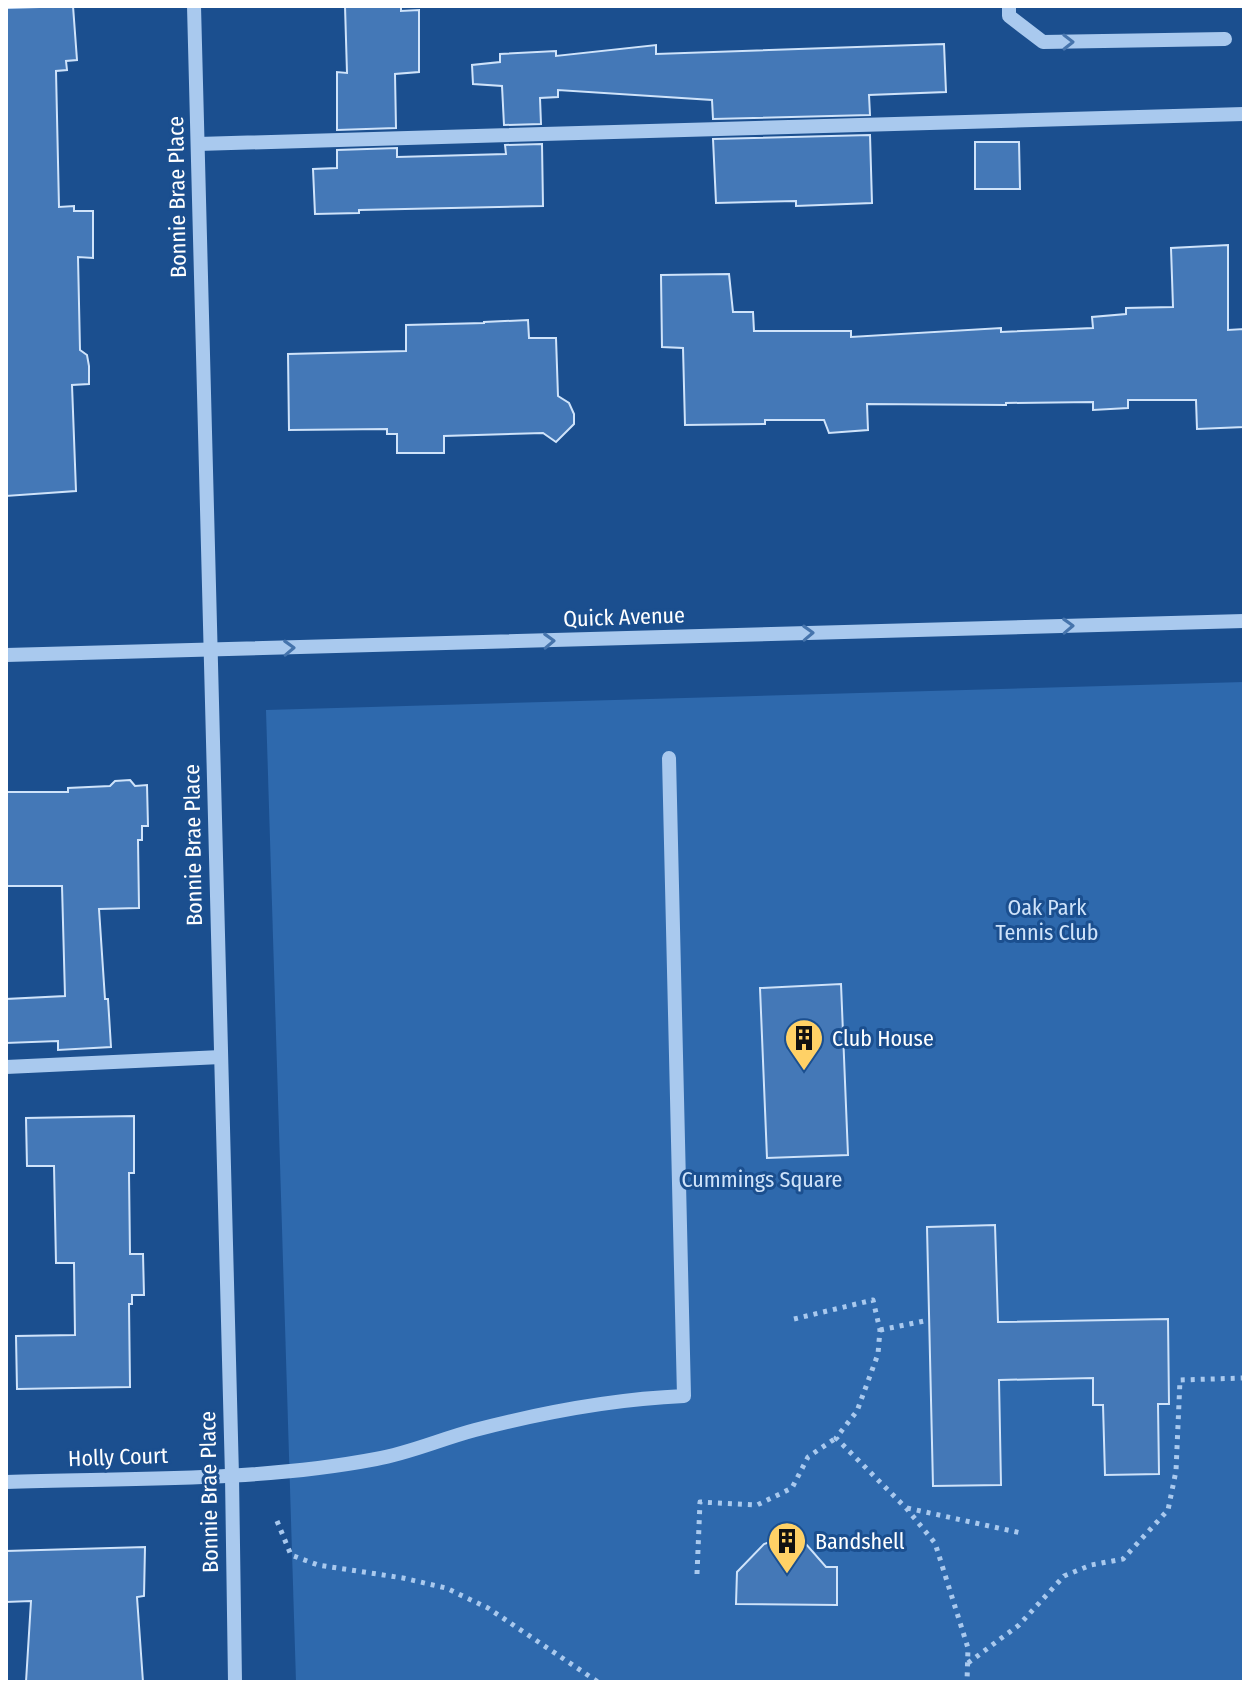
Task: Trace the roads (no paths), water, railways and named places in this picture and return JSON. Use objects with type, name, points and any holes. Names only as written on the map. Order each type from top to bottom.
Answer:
[{"type":"street","name":"Bonnie Brae Place","points":[[194,6],[235,1682]]},
{"type":"street","points":[[1009,6],[1009,16],[1043,42],[1225,39]]},
{"type":"street","points":[[198,144],[1244,114]]},
{"type":"street","name":"Quick Avenue","points":[[6,655],[1244,621]]},
{"type":"street","name":"Holly Court","points":[[6,1482],[232,1476],[325,1468],[421,1449],[471,1431],[547,1412],[610,1402],[684,1396],[669,758]]},
{"type":"street","points":[[6,1067],[221,1057]]},
{"type":"place","name":"Club House","points":[[804,1072]]},
{"type":"place","name":"Bandshell","points":[[787,1575]]},
{"type":"park label","name":"Oak Park Tennis Club","points":[[1047,920]]},
{"type":"park label","name":"Cummings Square","points":[[762,1179]]}]
